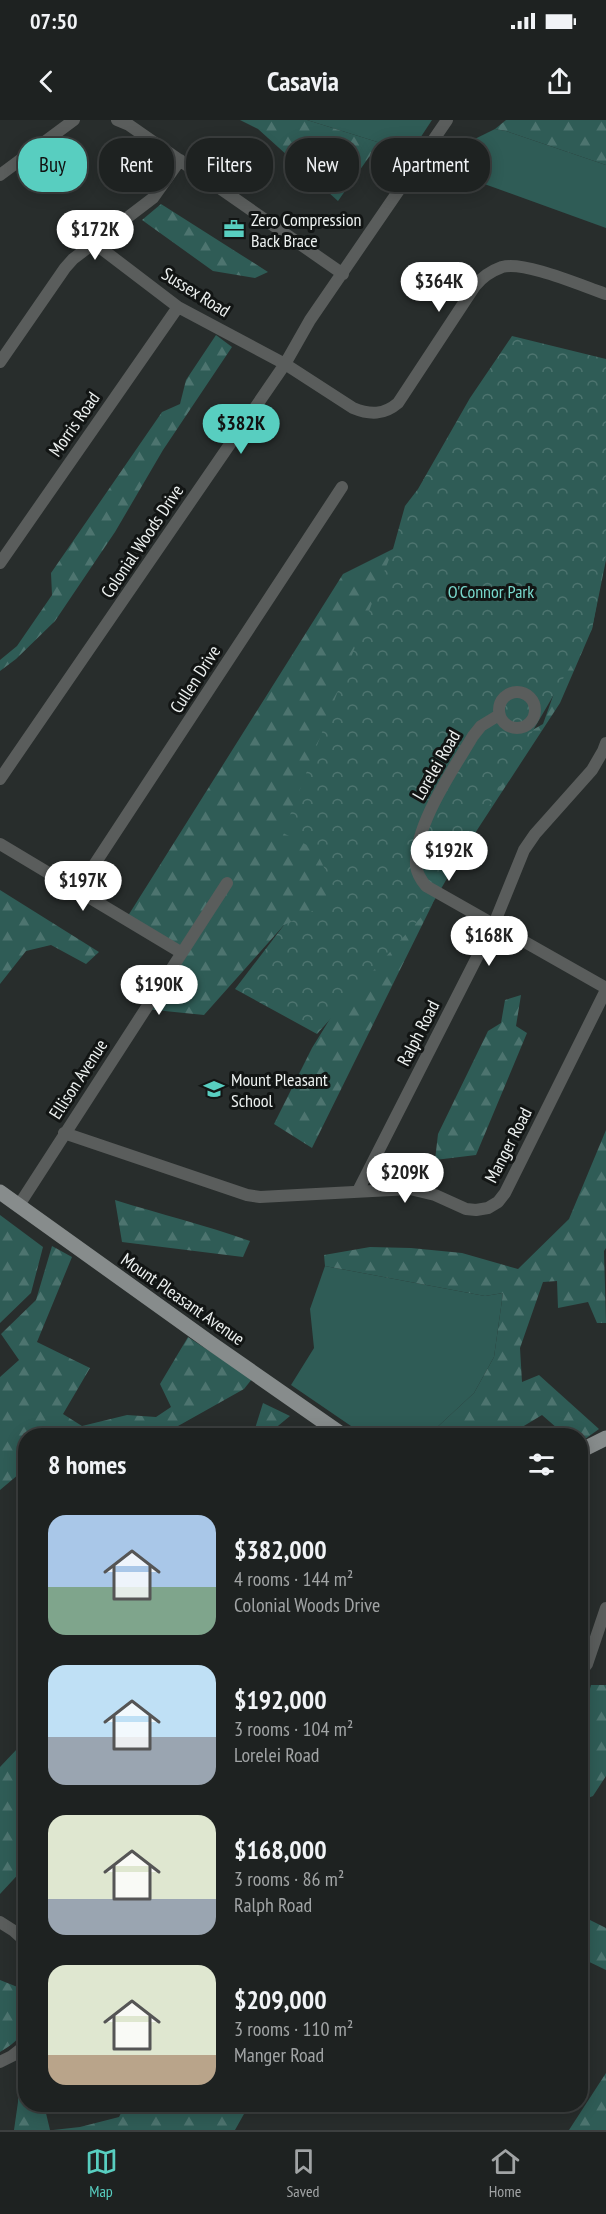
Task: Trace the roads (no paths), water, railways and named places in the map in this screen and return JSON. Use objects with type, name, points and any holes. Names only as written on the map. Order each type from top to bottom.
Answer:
[{"type":"main road","name":"Mount Pleasant Avenue","points":[[0,1192],[212,1344],[324,1428]]},
{"type":"main road","points":[[588,1447],[606,1438]]},
{"type":"street","points":[[0,174],[74,120]]},
{"type":"street","points":[[117,120],[129,124],[343,274]]},
{"type":"street","name":"Colonial Woods Drive","points":[[3,775],[285,364],[310,320],[447,120]]},
{"type":"street","points":[[0,362],[65,267],[153,198],[180,160]]},
{"type":"street","name":"Sussex Road","points":[[94,243],[178,307],[285,364],[353,408],[375,414],[389,410],[398,403],[475,286],[493,271],[515,266],[606,294]]},
{"type":"street","name":"Morris Road","points":[[0,563],[178,307]]},
{"type":"street","name":"Cullen Drive","points":[[77,891],[342,487]]},
{"type":"street","name":"Lorelei Road","points":[[499,715],[481,726],[473,736],[428,815],[418,847],[416,865],[419,876],[426,886],[606,989]]},
{"type":"street","name":"Ralph Road","points":[[358,1191],[494,924],[524,850],[591,770],[606,743]]},
{"type":"street","points":[[0,844],[182,953]]},
{"type":"street","name":"Ellison Avenue","points":[[19,1205],[227,883]]},
{"type":"street","name":"Manger Road","points":[[64,1133],[247,1195],[261,1197],[410,1189],[423,1191],[466,1209],[488,1208],[498,1202],[505,1193],[606,989]]},
{"type":"street","points":[[588,1662],[606,1608]]},
{"type":"street","points":[[0,1922],[18,1935]]},
{"type":"street","points":[[0,2062],[18,2052]]},
{"type":"place","name":"Zero Compression Back Brace","points":[[234,229]]},
{"type":"place","name":"Mount Pleasant School","points":[[214,1089]]},
{"type":"park label","name":"O'Connor Park","points":[[491,591]]}]
